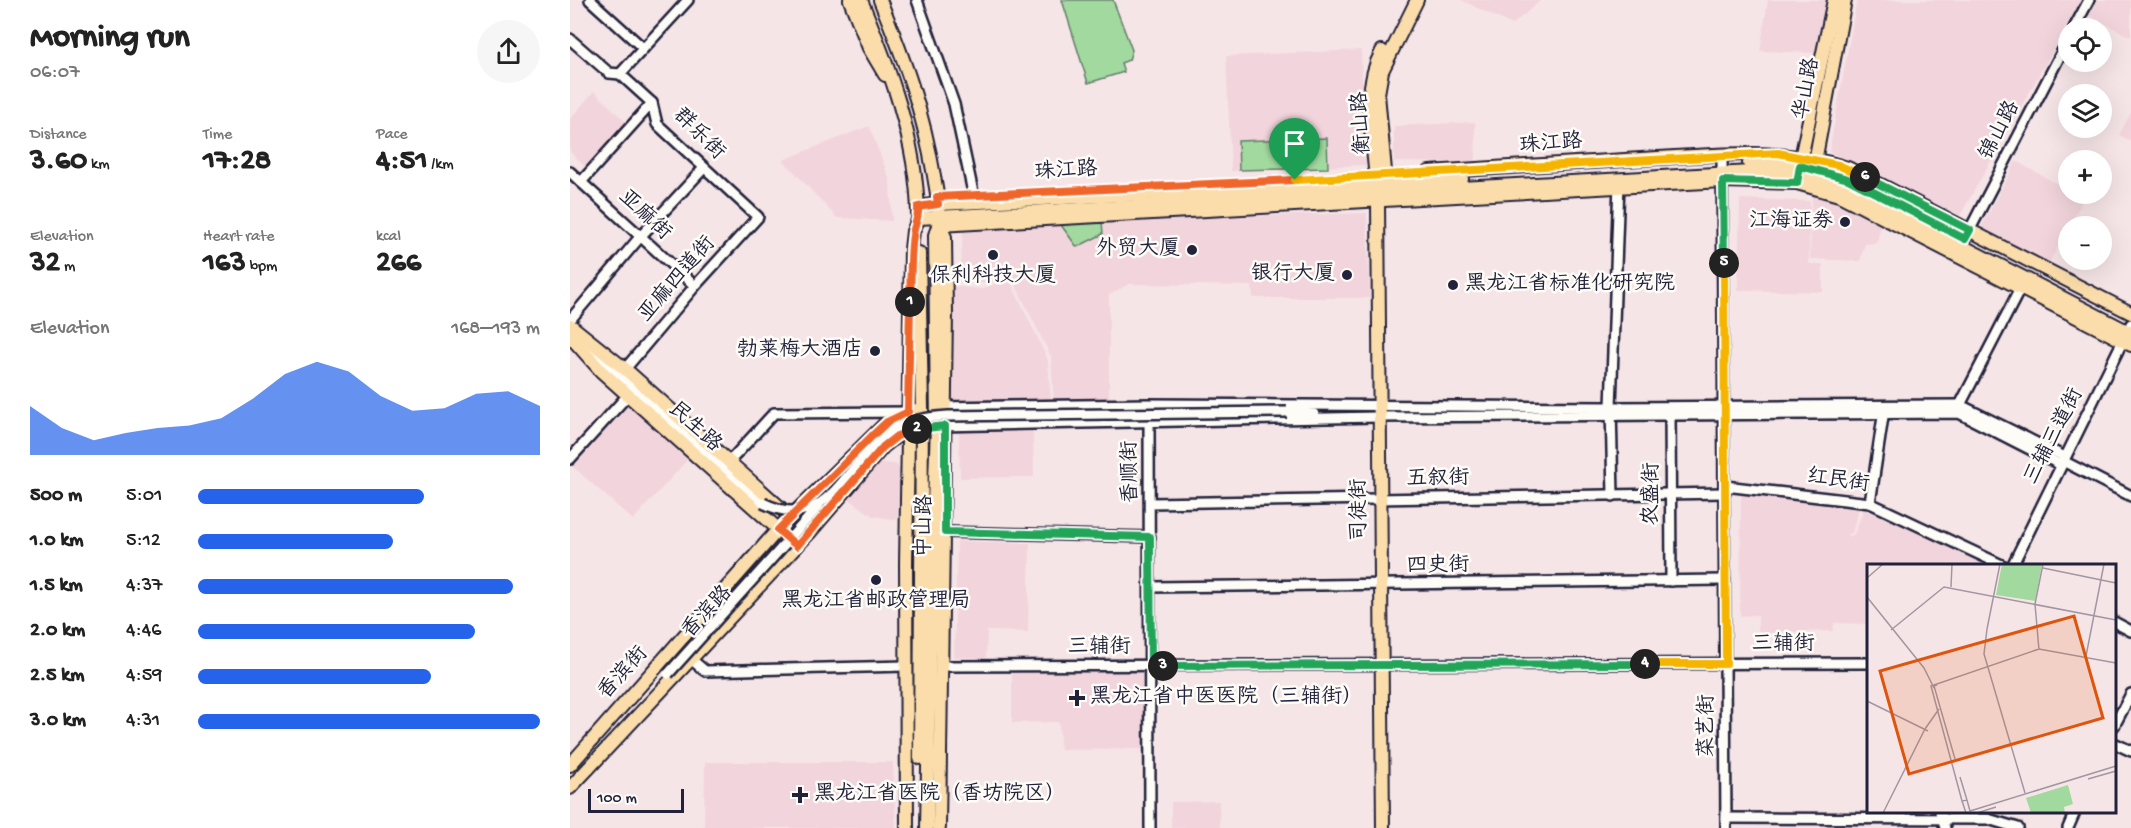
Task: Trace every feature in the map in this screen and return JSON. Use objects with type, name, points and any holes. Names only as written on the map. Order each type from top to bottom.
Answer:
[{"type":"main road","points":[[850,0],[869,48],[894,91]]},
{"type":"main road","points":[[861,0],[891,73],[909,146],[918,213],[922,408]]},
{"type":"main road","name":"中山路","points":[[880,0],[908,69],[925,125],[938,210],[935,235],[945,532],[940,688],[939,828]]},
{"type":"main road","name":"衡山路","points":[[1380,185],[1369,89],[1371,77],[1410,0]]},
{"type":"main road","name":"衡山路","points":[[1380,185],[1378,94],[1382,71],[1417,0]]},
{"type":"main road","name":"华山路","points":[[1799,170],[1834,0]]},
{"type":"main road","name":"华山路","points":[[1813,172],[1845,0]]},
{"type":"main road","name":"珠江路","points":[[938,210],[974,196],[1380,185],[1619,182],[1770,162],[1813,172],[1851,200],[2023,283],[2129,324]]},
{"type":"main road","name":"珠江路","points":[[918,213],[1380,185],[1723,168],[1799,170],[1848,179],[1967,235],[2129,324]]},
{"type":"main road","name":"司徒街","points":[[1380,185],[1375,414],[1381,499],[1383,828]]},
{"type":"main road","points":[[918,213],[911,249],[906,563],[920,828]]},
{"type":"main road","name":"民生路","points":[[570,325],[625,369],[791,518]]},
{"type":"main road","name":"民生路","points":[[570,335],[601,371],[797,546]]},
{"type":"main road","name":"香滨街","points":[[570,765],[778,530],[887,422],[922,408],[941,407]]},
{"type":"main road","name":"中山路","points":[[912,667],[918,652],[922,408]]},
{"type":"main road","name":"中山路","points":[[931,658],[931,586],[941,426]]},
{"type":"main road","name":"香滨路","points":[[570,788],[797,546],[888,442],[908,432],[941,426]]},
{"type":"main road","points":[[906,563],[913,555],[920,540]]},
{"type":"main road","points":[[931,586],[945,562]]},
{"type":"main road","points":[[906,563],[919,578]]},
{"type":"main road","points":[[907,828],[913,697],[918,652]]},
{"type":"main road","points":[[931,658],[940,688]]},
{"type":"main road","points":[[927,828],[931,658]]},
{"type":"street","points":[[590,0],[643,48]]},
{"type":"street","points":[[620,74],[688,0]]},
{"type":"street","points":[[916,0],[954,104],[974,196]]},
{"type":"street","points":[[2079,18],[2089,0]]},
{"type":"street","name":"群乐街","points":[[570,39],[609,73],[620,74],[652,103],[657,124],[758,217]]},
{"type":"street","name":"锦山路","points":[[1967,235],[2058,59]]},
{"type":"street","points":[[581,182],[652,103]]},
{"type":"street","points":[[570,320],[640,237],[704,168]]},
{"type":"street","name":"菜艺街","points":[[1723,168],[1726,823]]},
{"type":"street","name":"亚麻街","points":[[570,172],[695,286]]},
{"type":"street","points":[[1613,496],[1611,411],[1619,182]]},
{"type":"street","name":"亚麻四道街","points":[[625,369],[695,286],[758,217]]},
{"type":"street","points":[[1960,405],[2023,283]]},
{"type":"street","name":"三辅三道街","points":[[2013,564],[2129,324]]},
{"type":"street","points":[[570,335],[603,360],[763,503],[792,513],[809,509],[827,498]]},
{"type":"street","points":[[570,459],[628,395]]},
{"type":"street","points":[[941,407],[1148,404],[1375,414]]},
{"type":"street","name":"香顺街","points":[[1148,404],[1151,503],[1150,828]]},
{"type":"street","points":[[1884,409],[1960,405],[2063,461]]},
{"type":"street","points":[[1870,503],[1884,409]]},
{"type":"street","points":[[941,426],[1375,414],[1884,409],[1959,412],[2131,495]]},
{"type":"street","name":"农盛街","points":[[1670,411],[1671,581]]},
{"type":"street","points":[[729,462],[774,413],[908,412]]},
{"type":"street","points":[[610,743],[668,674],[883,437],[916,420],[948,416],[1287,412],[1375,414]]},
{"type":"street","name":"红民街","points":[[1725,489],[1870,503],[2000,564]]},
{"type":"street","name":"五叙街","points":[[1151,503],[1613,496],[1725,489]]},
{"type":"street","points":[[945,532],[1150,537]]},
{"type":"street","name":"四史街","points":[[1151,587],[1725,580]]},
{"type":"street","points":[[2116,623],[2131,631]]},
{"type":"street","points":[[692,660],[705,671],[912,667]]},
{"type":"street","name":"三辅街","points":[[942,666],[1867,663]]},
{"type":"street","points":[[2116,724],[2131,694]]},
{"type":"street","points":[[2116,744],[2131,751]]},
{"type":"street","points":[[2068,828],[2075,813]]},
{"type":"street","points":[[1936,828],[1940,815]]},
{"type":"street","points":[[1940,815],[1945,828]]},
{"type":"street","points":[[1726,823],[1940,815],[1988,819],[2019,828]]},
{"type":"shaded area","points":[[1461,0],[1541,0],[1512,25]]},
{"type":"shaded area","points":[[1768,0],[1828,0],[1817,53],[1760,51]]},
{"type":"shaded area","points":[[1857,0],[2081,0],[2071,18],[2058,18],[2058,41],[1960,216],[1829,152]]},
{"type":"shaded area","points":[[2096,0],[2131,0],[2131,37],[2112,27],[2112,18],[2094,18],[2088,15]]},
{"type":"shaded area","points":[[1361,50],[1366,165],[1231,171],[1226,56]]},
{"type":"shaded area","points":[[594,91],[629,125],[588,170],[570,152],[570,119]]},
{"type":"shaded area","points":[[2131,112],[2131,141],[2119,135]]},
{"type":"shaded area","points":[[1475,122],[1476,163],[1394,162],[1394,126]]},
{"type":"shaded area","points":[[869,126],[890,180],[892,221],[837,218],[783,160]]},
{"type":"shaded area","points":[[2016,161],[2058,184],[2058,204],[2081,204],[2074,216],[2058,216],[2058,246],[2047,267],[1980,229]]},
{"type":"shaded area","points":[[1812,195],[1823,197],[1881,224],[1877,243],[1865,244],[1860,261],[1810,259]]},
{"type":"shaded area","points":[[1740,199],[1810,201],[1809,264],[1823,264],[1823,292],[1738,290]]},
{"type":"shaded area","points":[[1367,213],[1370,298],[1253,298],[1252,286],[1129,284],[1109,295],[1109,402],[1054,402],[1051,357],[1010,274],[981,283],[960,280],[963,228],[1104,220]]},
{"type":"shaded area","points":[[1009,278],[1048,360],[1051,403],[951,402],[951,286],[982,289]]},
{"type":"shaded area","points":[[628,401],[690,457],[633,520],[571,465]]},
{"type":"shaded area","points":[[1033,431],[1034,477],[960,478],[959,432]]},
{"type":"shaded area","points":[[879,463],[896,464],[902,473],[897,520],[873,516],[846,497]]},
{"type":"shaded area","points":[[1741,493],[1859,508],[1852,533],[1848,534],[1848,537],[1854,534],[1864,509],[1988,564],[1867,564],[1867,624],[1834,623],[1833,631],[1758,633],[1758,615],[1740,616]]},
{"type":"shaded area","points":[[957,541],[1030,543],[1028,632],[987,631],[986,658],[954,657]]},
{"type":"shaded area","name":"黑龙江省中医医院（三辅街）","points":[[1142,672],[1143,749],[1060,750],[1059,722],[1012,723],[1012,673]]},
{"type":"shaded area","name":"黑龙江省医院（香坊院区）","points":[[705,762],[893,762],[896,828],[704,828]]},
{"type":"shaded area","points":[[1219,801],[1220,828],[1171,828],[1171,802]]},
{"type":"green space","points":[[1062,0],[1113,0],[1132,50],[1129,60],[1121,63],[1124,72],[1088,83]]},
{"type":"green space","points":[[1327,138],[1328,168],[1239,170],[1238,141]]},
{"type":"green space","points":[[1102,221],[1103,234],[1077,247],[1061,225]]},
{"type":"place","name":"江海证券","points":[[1845,222]]},
{"type":"place","name":"外贸大厦","points":[[1192,250]]},
{"type":"place","name":"保利科技大厦","points":[[993,255]]},
{"type":"place","name":"银行大厦","points":[[1347,275]]},
{"type":"place","name":"黑龙江省标准化研究院","points":[[1453,285]]},
{"type":"place","name":"勃莱梅大酒店","points":[[875,351]]},
{"type":"place","name":"黑龙江省邮政管理局","points":[[876,580]]},
{"type":"place","name":"黑龙江省中医医院（三辅街）","points":[[1077,698]]},
{"type":"place","name":"黑龙江省医院（香坊院区）","points":[[800,795]]},
{"type":"route","points":[[1778,153],[1802,156],[1848,168],[1970,230],[1965,239],[1848,179],[1814,168],[1800,166],[1797,183],[1723,181],[1726,664],[1151,666],[1150,537],[945,532],[945,426],[922,428],[897,436],[888,442],[797,546],[778,530],[887,422],[908,412],[911,249],[913,231],[919,218],[918,207],[938,204],[937,197],[1295,180],[1778,153]]}]
